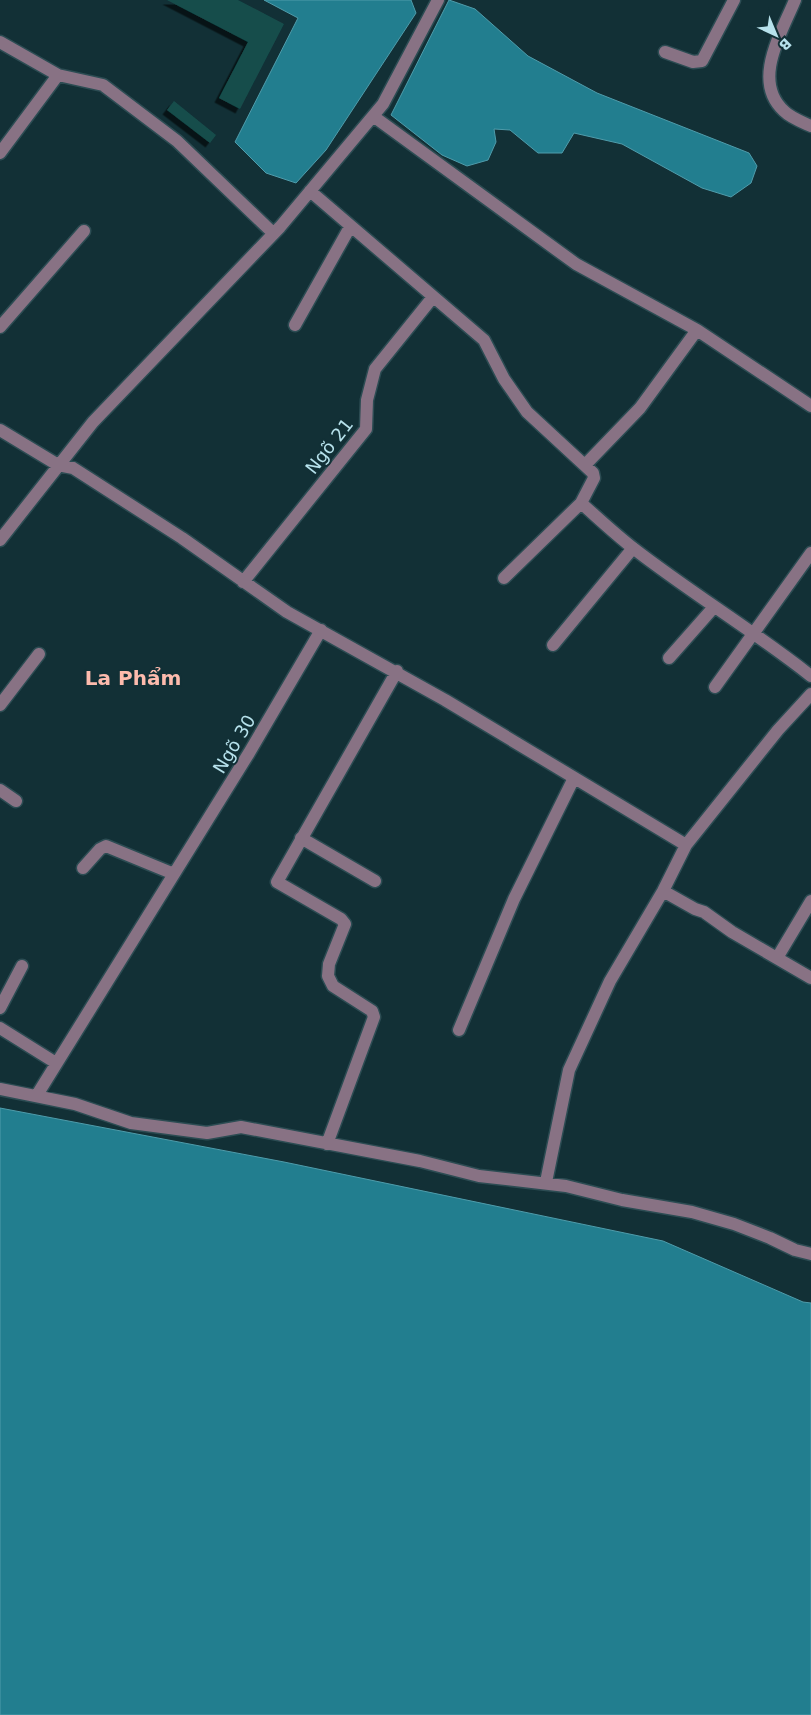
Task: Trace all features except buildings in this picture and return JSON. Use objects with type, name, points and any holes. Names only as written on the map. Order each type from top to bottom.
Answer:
[{"type":"street","points":[[0,540],[93,422],[273,234],[383,104],[438,0]]},
{"type":"street","points":[[665,52],[693,62],[702,61],[734,0]]},
{"type":"street","points":[[795,0],[772,56],[769,78],[772,90],[782,110],[790,117],[811,126]]},
{"type":"street","points":[[0,42],[58,75],[103,85],[177,141],[273,234]]},
{"type":"street","points":[[0,153],[58,75]]},
{"type":"street","points":[[373,116],[576,264],[697,330],[811,406]]},
{"type":"street","points":[[310,191],[484,340],[504,379],[527,412],[593,473],[594,478],[581,503],[504,578]]},
{"type":"street","points":[[295,325],[350,227]]},
{"type":"street","points":[[0,327],[84,231]]},
{"type":"street","name":"Ngõ 21","points":[[243,582],[366,429],[367,400],[375,369],[432,297]]},
{"type":"street","points":[[585,465],[640,408],[697,330]]},
{"type":"street","points":[[0,430],[58,465],[73,468],[182,538],[287,612],[397,671],[686,845]]},
{"type":"street","points":[[581,503],[633,548],[714,607],[754,633],[811,676]]},
{"type":"street","points":[[553,645],[633,548]]},
{"type":"street","points":[[715,687],[811,553]]},
{"type":"street","points":[[669,658],[714,607]]},
{"type":"street","name":"Ngõ 30","points":[[37,1095],[276,708],[321,630]]},
{"type":"street","points":[[0,705],[39,654]]},
{"type":"street","points":[[327,1144],[374,1017],[372,1011],[333,986],[328,976],[329,964],[346,926],[343,921],[277,883],[397,671]]},
{"type":"street","points":[[546,1182],[569,1070],[610,981],[663,891],[686,845],[778,730],[809,698]]},
{"type":"street","points":[[459,1030],[514,899],[574,778]]},
{"type":"street","points":[[0,790],[16,801]]},
{"type":"street","points":[[301,838],[375,881]]},
{"type":"street","points":[[83,868],[100,849],[106,846],[174,874]]},
{"type":"street","points":[[663,891],[694,910],[704,912],[732,932],[811,978]]},
{"type":"street","points":[[777,958],[811,901]]},
{"type":"street","points":[[0,1008],[22,966]]},
{"type":"street","points":[[0,1028],[56,1063]]},
{"type":"street","points":[[0,1089],[75,1104],[131,1123],[207,1133],[241,1127],[420,1161],[479,1176],[546,1182],[622,1200],[692,1212],[734,1224],[795,1250],[811,1254]]},
{"type":"water","points":[[264,0],[411,0],[416,13],[326,150],[296,183],[266,173],[235,142],[298,18]]},
{"type":"water","points":[[449,0],[475,9],[528,56],[597,93],[749,153],[757,166],[751,183],[731,197],[702,188],[622,144],[574,133],[562,153],[538,153],[510,130],[494,129],[496,142],[488,160],[467,166],[442,155],[391,115]]},
{"type":"water","points":[[0,1108],[284,1162],[663,1241],[803,1302],[811,1303],[811,1715],[0,1715]]},
{"type":"district","name":"La Phẩm","points":[[133,678]]}]
